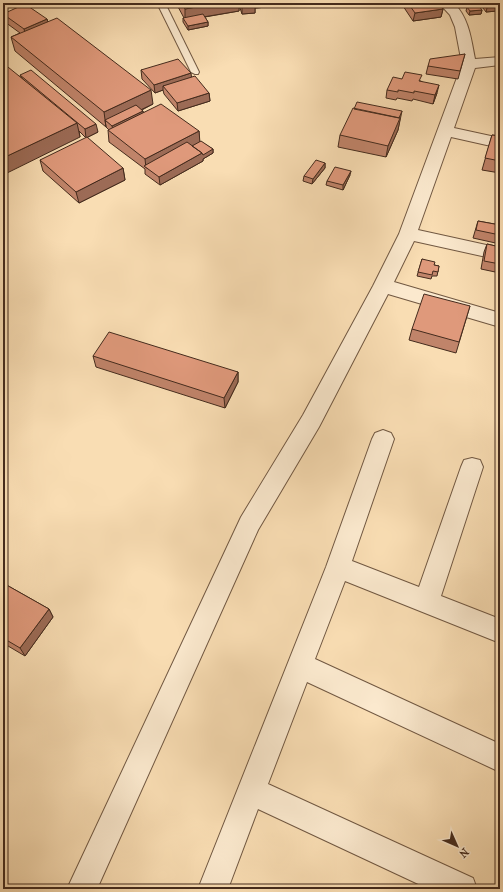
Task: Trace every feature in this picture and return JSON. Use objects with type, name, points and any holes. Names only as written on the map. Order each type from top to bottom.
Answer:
[{"type":"street","points":[[82,889],[249,524],[311,421],[383,286],[408,234],[469,64],[462,27],[456,14],[446,3]]},
{"type":"street","points":[[469,64],[500,61]]},
{"type":"street","points":[[446,131],[500,144]]},
{"type":"street","points":[[408,234],[500,254]]},
{"type":"street","points":[[383,286],[500,320]]},
{"type":"street","points":[[213,889],[338,567],[383,439]]},
{"type":"street","points":[[426,602],[472,467]]},
{"type":"street","points":[[338,567],[500,631]]},
{"type":"street","points":[[300,665],[500,758]]},
{"type":"street","points":[[251,791],[462,889]]},
{"type":"lane","points":[[160,3],[195,72]]},
{"type":"building","points":[[181,3],[218,3],[185,9]]},
{"type":"building","points":[[241,3],[255,3],[255,5],[242,6]]},
{"type":"building","points":[[408,3],[438,3],[443,9],[415,13]]},
{"type":"building","points":[[25,4],[47,19],[24,29],[3,14]]},
{"type":"building","points":[[478,5],[482,10],[470,11],[467,7]]},
{"type":"building","points":[[203,14],[208,22],[188,26],[183,18]]},
{"type":"building","points":[[57,18],[151,90],[104,112],[11,37]]},
{"type":"building","points":[[465,54],[460,71],[428,66],[430,59]]},
{"type":"building","points":[[178,59],[191,73],[154,85],[141,70]]},
{"type":"building","points":[[3,63],[77,123],[3,158]]},
{"type":"building","points":[[31,70],[96,124],[85,129],[20,75]]},
{"type":"building","points":[[405,72],[422,75],[419,81],[439,85],[435,95],[414,91],[414,93],[398,90],[398,92],[387,90],[393,77],[402,79]]},
{"type":"building","points":[[195,76],[209,93],[177,103],[163,86]]},
{"type":"building","points":[[357,102],[402,111],[399,118],[354,109]]},
{"type":"building","points":[[161,104],[199,131],[145,159],[108,130]]},
{"type":"building","points":[[136,105],[143,111],[112,126],[105,120]]},
{"type":"building","points":[[353,108],[400,118],[388,146],[340,135]]},
{"type":"building","points":[[492,135],[500,136],[500,161],[485,158]]},
{"type":"building","points":[[87,137],[123,168],[76,192],[40,160]]},
{"type":"building","points":[[201,141],[213,149],[203,155],[192,146]]},
{"type":"building","points":[[187,142],[202,153],[159,177],[144,166]]},
{"type":"building","points":[[316,160],[325,163],[313,179],[304,176]]},
{"type":"building","points":[[335,167],[351,171],[343,185],[327,181]]},
{"type":"building","points":[[478,221],[500,225],[500,235],[476,230]]},
{"type":"building","points":[[487,244],[500,247],[500,264],[484,261]]},
{"type":"building","points":[[422,259],[435,262],[434,265],[439,266],[438,272],[433,271],[432,275],[418,272]]},
{"type":"building","points":[[424,294],[470,306],[459,342],[412,329]]},
{"type":"building","points":[[109,332],[238,372],[224,398],[93,356]]},
{"type":"building","points":[[3,583],[49,609],[20,648],[3,638]]}]
